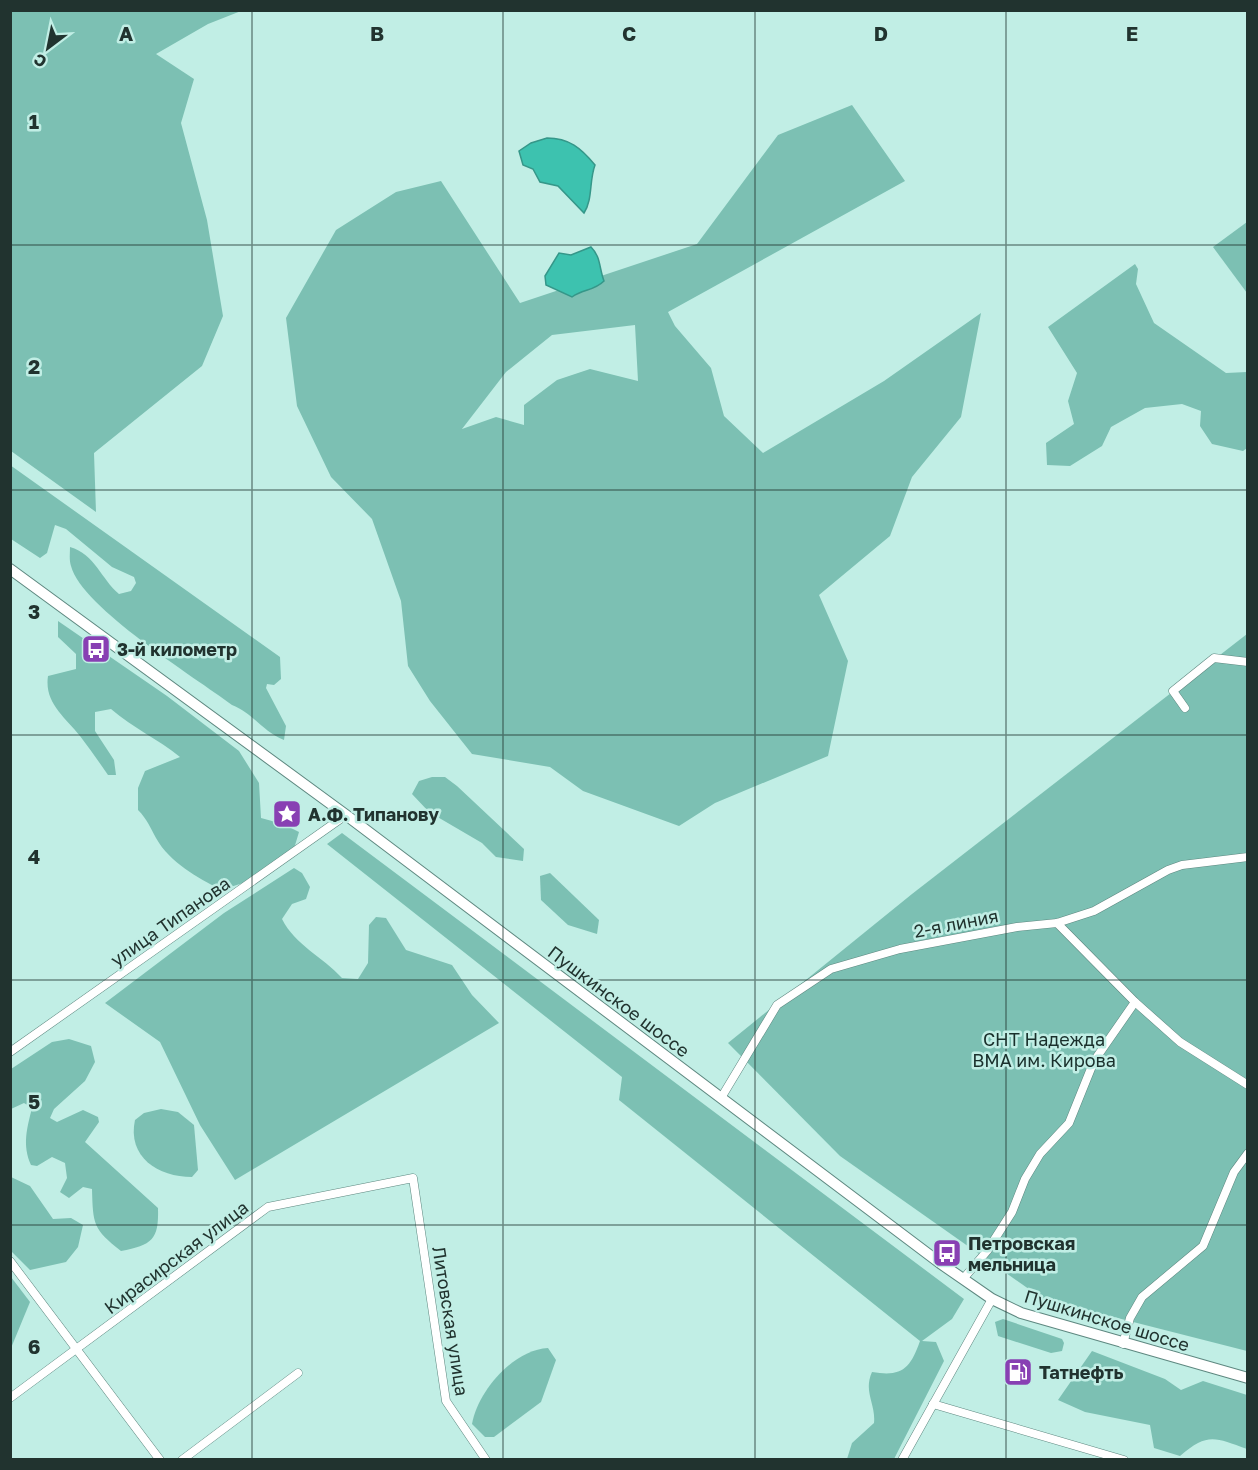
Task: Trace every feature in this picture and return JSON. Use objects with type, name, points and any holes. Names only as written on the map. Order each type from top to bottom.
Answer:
[{"type":"main road","name":"Пушкинское шоссе","points":[[10,569],[346,815],[992,1299],[1042,1321],[1248,1378]]},
{"type":"street","points":[[1185,708],[1173,691],[1214,658],[1248,662]]},
{"type":"street","name":"улица Типанова","points":[[10,1052],[346,815]]},
{"type":"street","name":"2-я линия","points":[[721,1098],[777,1005],[831,969],[900,949],[1017,927],[1057,923],[1094,911],[1168,870],[1182,865],[1248,857]]},
{"type":"street","points":[[1057,923],[1135,1002],[1180,1042],[1248,1085]]},
{"type":"street","points":[[963,1279],[987,1251],[1012,1212],[1025,1179],[1040,1154],[1069,1123],[1094,1061],[1135,1002]]},
{"type":"street","points":[[1123,1344],[1130,1318],[1142,1297],[1203,1246],[1233,1172],[1248,1153]]},
{"type":"street","name":"Кирасирская улица","points":[[10,1398],[268,1207],[413,1178]]},
{"type":"street","name":"Литовская улица","points":[[413,1178],[446,1401],[486,1460]]},
{"type":"street","points":[[10,1261],[160,1460]]},
{"type":"street","points":[[902,1460],[992,1299]]},
{"type":"street","points":[[182,1460],[298,1373]]},
{"type":"street","points":[[933,1404],[1124,1460]]},
{"type":"green space","points":[[11,10],[241,11],[208,24],[156,54],[194,79],[181,123],[207,220],[223,316],[202,366],[94,453],[96,512],[11,451]]},
{"type":"green space","points":[[852,105],[905,181],[668,312],[675,326],[711,368],[724,416],[763,453],[884,381],[981,313],[961,417],[912,477],[890,536],[819,595],[848,661],[828,756],[715,803],[679,826],[583,791],[550,767],[472,754],[430,701],[408,666],[401,601],[372,519],[331,477],[297,406],[286,318],[336,230],[396,192],[441,181],[520,303],[697,244],[778,135]],"holes":[[[635,325],[638,381],[590,369],[557,380],[524,405],[524,425],[496,417],[462,429],[506,372],[552,335]]]},
{"type":"green space","points":[[1247,222],[1247,293],[1213,247]]},
{"type":"green space","points":[[1135,264],[1138,269],[1136,284],[1154,323],[1226,373],[1247,372],[1247,448],[1243,451],[1212,444],[1200,426],[1201,411],[1182,404],[1145,408],[1111,427],[1102,446],[1070,466],[1047,465],[1046,443],[1074,424],[1068,401],[1077,373],[1048,327]]},
{"type":"green space","points":[[10,465],[280,657],[281,679],[274,685],[267,684],[266,688],[286,726],[284,740],[168,660],[117,621],[80,583],[70,564],[70,547],[86,555],[119,594],[131,591],[136,583],[134,577],[112,567],[66,529],[55,525],[47,553],[40,558],[11,539]]},
{"type":"green space","points":[[58,621],[167,696],[239,751],[259,783],[261,818],[283,824],[299,832],[293,852],[243,883],[221,890],[176,862],[162,847],[138,810],[138,788],[145,771],[180,757],[111,709],[95,712],[95,731],[114,760],[116,775],[108,775],[57,709],[49,694],[48,676],[76,669],[76,654],[58,637]]},
{"type":"green space","name":"СНТ Надежда ВМА им. Кирова","points":[[1247,634],[1247,1351],[1043,1299],[840,1156],[728,1043],[912,894]]},
{"type":"green space","points":[[432,777],[445,777],[457,786],[524,849],[523,861],[496,857],[482,843],[429,812],[412,794],[419,781]]},
{"type":"green space","points":[[342,833],[964,1299],[952,1319],[922,1341],[936,1342],[944,1361],[894,1459],[847,1459],[852,1443],[874,1423],[869,1392],[872,1372],[891,1373],[904,1369],[920,1341],[619,1100],[622,1077],[327,844]]},
{"type":"green space","points":[[294,868],[302,873],[310,887],[306,899],[292,904],[282,919],[302,944],[342,978],[358,979],[368,963],[369,925],[376,917],[386,918],[406,950],[452,965],[472,995],[499,1023],[235,1180],[200,1125],[160,1042],[105,1003],[224,913]]},
{"type":"green space","points":[[550,873],[599,920],[597,934],[568,925],[541,900],[540,876]]},
{"type":"green space","points":[[69,1039],[91,1046],[95,1062],[85,1081],[54,1109],[50,1118],[57,1122],[83,1110],[98,1117],[99,1122],[85,1142],[158,1208],[155,1234],[147,1243],[140,1246],[121,1251],[105,1237],[94,1218],[92,1189],[83,1187],[69,1198],[60,1192],[67,1178],[65,1163],[52,1157],[37,1166],[31,1165],[26,1143],[32,1108],[24,1103],[11,1109],[11,1069],[52,1042]]},
{"type":"green space","points":[[161,1109],[178,1112],[194,1125],[198,1170],[192,1177],[179,1176],[157,1169],[141,1154],[136,1145],[135,1120],[144,1113]]},
{"type":"green space","points":[[11,1177],[30,1186],[53,1219],[71,1218],[83,1225],[78,1247],[66,1262],[30,1270],[11,1251]]},
{"type":"green space","points":[[11,1277],[30,1302],[11,1348]]},
{"type":"green space","points":[[1003,1319],[1062,1339],[1064,1343],[1062,1351],[1051,1353],[998,1336],[995,1322]]},
{"type":"green space","points":[[548,1348],[556,1360],[541,1402],[494,1437],[485,1437],[472,1424],[481,1398],[489,1386],[510,1364],[522,1356],[535,1350]]},
{"type":"green space","points":[[1092,1351],[1165,1379],[1181,1390],[1203,1381],[1247,1395],[1247,1449],[1212,1439],[1198,1443],[1180,1456],[1154,1448],[1150,1425],[1085,1412],[1058,1400]]},
{"type":"shaded area","points":[[555,138],[574,145],[595,165],[589,202],[584,213],[558,186],[540,182],[533,169],[523,165],[519,151],[531,143]]},
{"type":"shaded area","points":[[591,247],[598,259],[604,281],[572,297],[546,285],[545,276],[559,253],[571,255]]},
{"type":"place","name":"3-й километр","points":[[96,649]]},
{"type":"place","name":"А.Ф. Типанову","points":[[287,814]]},
{"type":"place","name":"Петровская мельница","points":[[947,1253]]},
{"type":"place","name":"Татнефть","points":[[1018,1372]]}]
